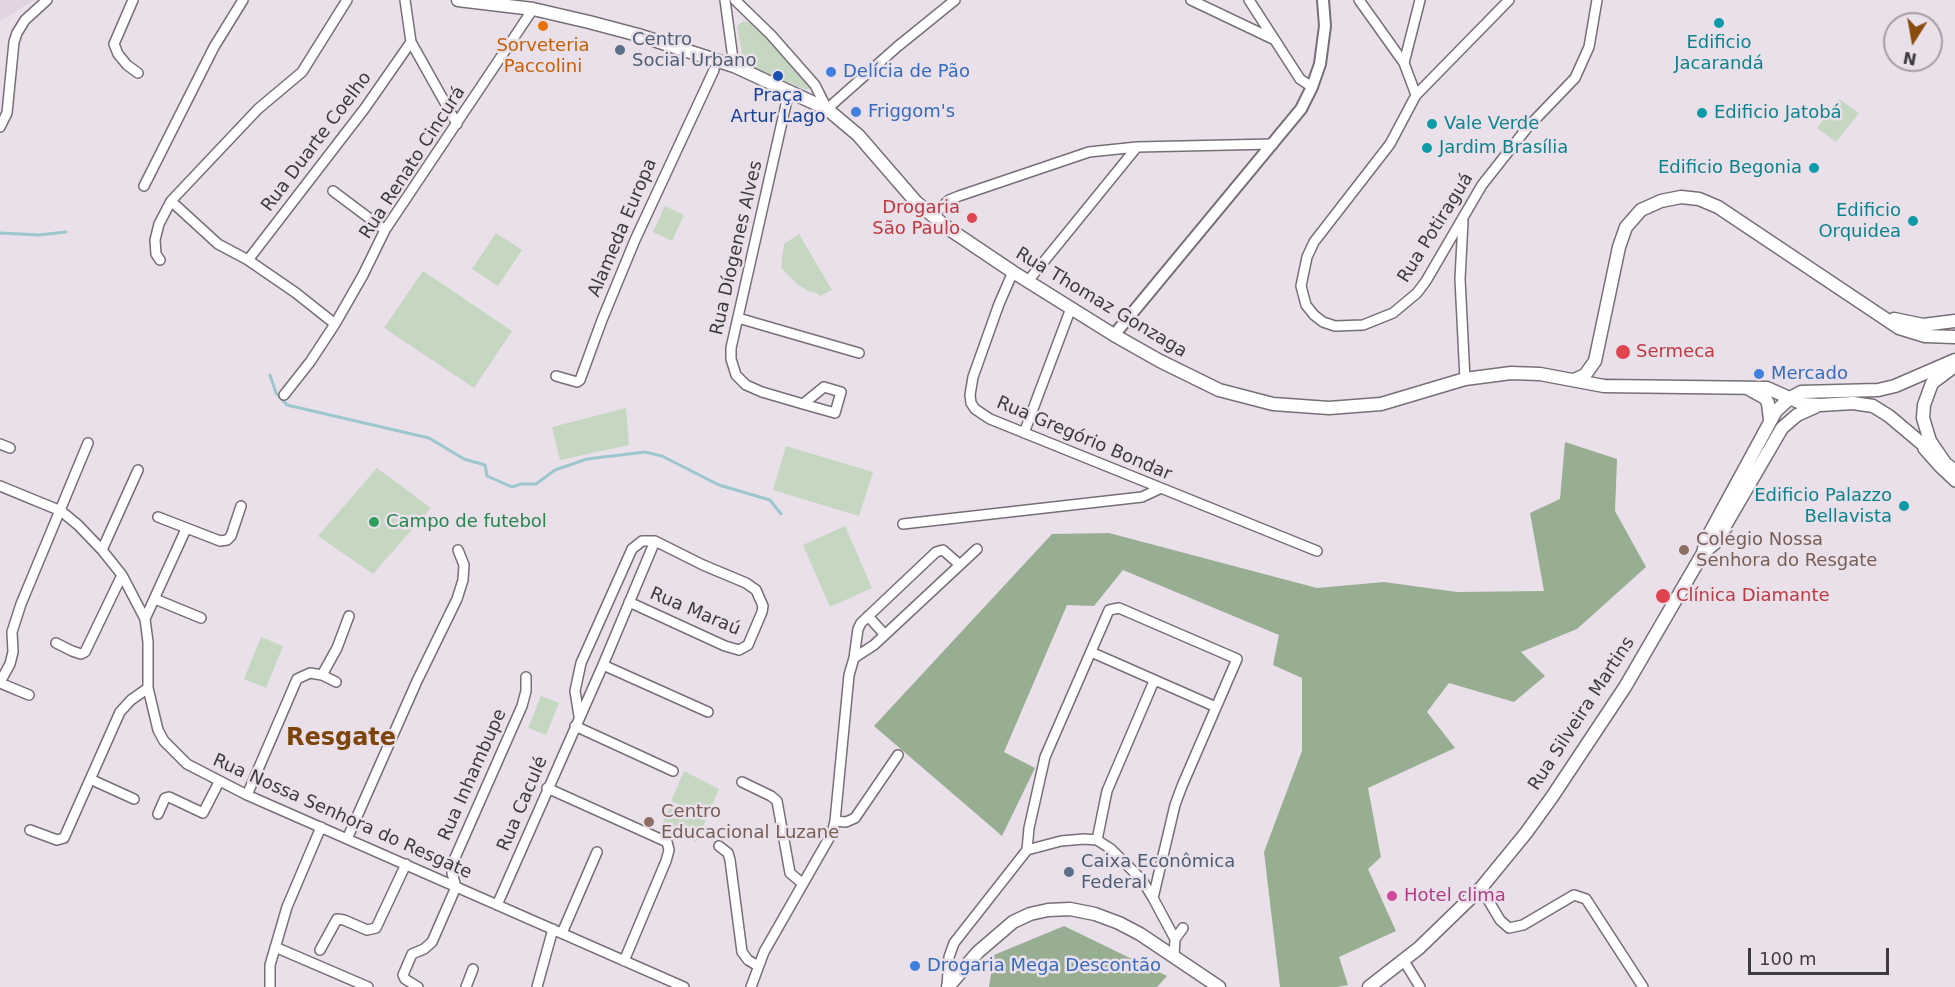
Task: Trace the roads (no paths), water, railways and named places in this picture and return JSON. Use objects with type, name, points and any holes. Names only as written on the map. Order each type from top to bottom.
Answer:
[{"type":"main road","name":"Rua Thomaz Gonzaga","points":[[458,0],[533,9],[589,21],[638,35],[734,66],[827,109],[858,135],[903,189],[932,216],[1013,272],[1071,308],[1160,361],[1219,390],[1282,405],[1329,408],[1381,404],[1465,379],[1530,373],[1604,386],[1767,388],[1803,404],[1820,405]]},
{"type":"main road","points":[[1575,380],[1589,373],[1595,361],[1619,247],[1626,227],[1641,210],[1661,201],[1681,197],[1699,199],[1718,207],[1899,328],[1935,338],[1955,337]]},
{"type":"main road","points":[[1878,315],[1923,325],[1955,321]]},
{"type":"main road","points":[[1790,398],[1806,391],[1855,391],[1895,386],[1955,360]]},
{"type":"main road","points":[[1595,361],[1601,376],[1615,385]]},
{"type":"main road","points":[[1950,467],[1930,441],[1925,429],[1924,405],[1932,383],[1955,366]]},
{"type":"main road","points":[[1742,388],[1754,390],[1765,398],[1769,407],[1770,420]]},
{"type":"main road","name":"Rua Silveira Martins","points":[[1369,987],[1435,934],[1481,888],[1552,797],[1625,687],[1703,553],[1707,538],[1770,420],[1790,398]]},
{"type":"main road","points":[[1820,405],[1853,403],[1873,406],[1950,467]]},
{"type":"main road","name":"Rua Silveira Martins","points":[[1703,553],[1715,543],[1782,428],[1797,415],[1820,405]]},
{"type":"main road","points":[[948,987],[978,952],[1013,922],[1030,914],[1070,909],[1095,914],[1140,934],[1219,987]]},
{"type":"street","points":[[0,127],[7,113],[14,42],[17,33],[25,20],[47,0]]},
{"type":"street","points":[[133,0],[114,45],[127,65],[138,73]]},
{"type":"street","points":[[144,186],[209,56],[243,0]]},
{"type":"street","points":[[160,260],[156,254],[155,240],[159,224],[171,201],[258,109],[302,72],[347,0]]},
{"type":"street","points":[[405,0],[411,42],[457,124]]},
{"type":"street","points":[[725,0],[734,66]]},
{"type":"street","points":[[735,0],[771,35],[815,85],[827,109],[897,47],[955,0]]},
{"type":"street","points":[[1191,0],[1275,40]]},
{"type":"street","points":[[1249,0],[1300,79],[1312,87]]},
{"type":"street","points":[[1114,334],[1301,109],[1312,87],[1324,43],[1323,0]]},
{"type":"street","points":[[1359,0],[1404,63],[1416,95]]},
{"type":"street","points":[[1404,63],[1420,0]]},
{"type":"street","name":"Rua Potiraguá","points":[[1509,0],[1416,95],[1390,144],[1314,242],[1307,257],[1301,286],[1305,305],[1323,322],[1335,326],[1363,325],[1393,314],[1406,304],[1426,281],[1482,185],[1527,128],[1575,78],[1589,47],[1597,0]]},
{"type":"street","name":"Rua Renato Cincurá","points":[[284,395],[310,362],[335,324],[385,230],[533,9]]},
{"type":"street","name":"Rua Duarte Coelho","points":[[248,261],[365,108],[411,42]]},
{"type":"street","name":"Alameda Europa","points":[[556,376],[577,382],[580,380],[635,240],[714,70]]},
{"type":"street","name":"Rua Díogenes Alves","points":[[789,91],[731,348],[731,359],[740,381],[754,390],[803,404]]},
{"type":"street","points":[[932,216],[949,200],[959,196],[1069,158],[1110,149],[1273,144]]},
{"type":"street","points":[[1028,281],[1137,147]]},
{"type":"street","points":[[333,191],[385,230]]},
{"type":"street","points":[[171,201],[218,244],[296,293],[335,324]]},
{"type":"street","points":[[1463,219],[1460,279],[1465,379]]},
{"type":"street","name":"Rua Gregório Bondar","points":[[1013,272],[973,377],[970,395],[975,409],[981,414],[1024,433],[1317,551]]},
{"type":"street","points":[[1024,433],[1071,308]]},
{"type":"street","points":[[738,318],[859,353]]},
{"type":"street","points":[[1917,440],[1931,459],[1955,482]]},
{"type":"street","points":[[29,695],[0,683],[10,664],[13,652],[12,632],[21,604],[88,443]]},
{"type":"street","points":[[102,550],[138,470]]},
{"type":"street","name":"Rua Nossa Senhora do Resgate","points":[[0,486],[61,512],[78,525],[122,575],[145,619],[148,642],[148,688],[158,730],[164,741],[187,764],[247,795],[684,987]]},
{"type":"street","points":[[903,524],[1142,497],[1159,489]]},
{"type":"street","points":[[158,517],[220,541],[231,537],[241,506]]},
{"type":"street","points":[[145,619],[186,529]]},
{"type":"street","points":[[579,716],[575,690],[580,663],[632,549],[642,541],[655,541]]},
{"type":"street","name":"Rua Caculé","points":[[497,905],[655,541]]},
{"type":"street","name":"Rua Maraú","points":[[629,602],[725,646],[740,650],[748,645],[762,612],[762,600],[756,590],[746,583],[655,541]]},
{"type":"street","points":[[854,658],[873,645],[977,549]]},
{"type":"street","points":[[347,839],[417,681],[457,599],[464,580],[464,565],[458,550]]},
{"type":"street","points":[[751,987],[764,952],[825,846],[835,821],[849,675],[858,629],[868,616],[939,550],[947,552],[960,565]]},
{"type":"street","points":[[56,643],[81,654],[85,652],[122,575]]},
{"type":"street","points":[[154,599],[201,618]]},
{"type":"street","points":[[948,987],[949,957],[954,943],[1027,850],[1029,828],[1045,757],[1109,610],[1119,608],[1237,659],[1175,805],[1153,898]]},
{"type":"street","points":[[322,675],[337,648],[349,616]]},
{"type":"street","points":[[868,616],[885,634]]},
{"type":"street","points":[[1091,652],[1216,707]]},
{"type":"street","points":[[603,665],[708,712]]},
{"type":"street","points":[[247,795],[297,679],[310,673],[322,675],[336,682]]},
{"type":"street","name":"Rua Inhambupe","points":[[456,886],[452,873],[454,860],[522,706],[526,691],[526,677]]},
{"type":"street","points":[[1097,840],[1107,790],[1154,681]]},
{"type":"street","points":[[30,830],[57,840],[64,838],[120,712],[131,700],[148,688]]},
{"type":"street","points":[[574,726],[673,771]]},
{"type":"street","points":[[835,821],[846,822],[855,818],[898,755]]},
{"type":"street","points":[[90,779],[134,799]]},
{"type":"street","points":[[158,814],[165,798],[169,797],[203,813],[219,782]]},
{"type":"street","points":[[742,782],[777,801],[790,873],[803,884]]},
{"type":"street","points":[[547,788],[663,839],[668,846],[666,861],[624,961]]},
{"type":"street","points":[[270,987],[270,966],[287,907],[321,827]]},
{"type":"street","points":[[1027,850],[1061,841],[1097,840],[1111,849],[1142,880],[1153,898],[1175,939],[1174,956]]},
{"type":"street","points":[[719,846],[728,853],[730,860],[742,952],[748,960],[758,966]]},
{"type":"street","points":[[562,933],[597,852]]},
{"type":"street","points":[[320,950],[337,919],[367,930],[376,928],[406,864]]},
{"type":"street","points":[[418,987],[405,979],[403,975],[412,954],[424,949],[432,942],[456,886]]},
{"type":"street","points":[[1481,888],[1504,926],[1509,928],[1523,925],[1574,895],[1586,899],[1642,987]]},
{"type":"street","points":[[1175,939],[1183,928]]},
{"type":"street","points":[[537,987],[553,929]]},
{"type":"street","points":[[275,947],[368,987]]},
{"type":"street","points":[[1404,961],[1420,987]]},
{"type":"street","points":[[758,966],[760,987]]},
{"type":"street","points":[[466,987],[473,969]]},
{"type":"waterway","points":[[0,233],[39,235],[66,232]]},
{"type":"waterway","points":[[270,375],[276,393],[287,405],[429,438],[464,459],[485,465],[487,476],[512,487],[521,484],[536,484],[555,470],[587,459],[645,452],[662,456],[719,485],[770,500],[781,514]]},
{"type":"place","name":"Edificio Jacarandá","points":[[1719,23]]},
{"type":"place","name":"Sorveteria Paccolini","points":[[543,26]]},
{"type":"place","name":"Centro Social Urbano","points":[[620,50]]},
{"type":"place","name":"Delícia de Pão","points":[[831,72]]},
{"type":"place","name":"Praça Artur Lago","points":[[778,76]]},
{"type":"place","name":"Friggom's","points":[[856,112]]},
{"type":"place","name":"Edificio Jatobá","points":[[1702,113]]},
{"type":"place","name":"Vale Verde","points":[[1432,124]]},
{"type":"place","name":"Jardim Brasília","points":[[1427,148]]},
{"type":"place","name":"Edificio Begonia","points":[[1814,168]]},
{"type":"place","name":"Drogaria São Paulo","points":[[972,218]]},
{"type":"place","name":"Edificio Orquidea","points":[[1913,221]]},
{"type":"place","name":"Sermeca","points":[[1623,352]]},
{"type":"place","name":"Mercado","points":[[1759,374]]},
{"type":"place","name":"Edificio Palazzo Bellavista","points":[[1904,506]]},
{"type":"place","name":"Campo de futebol","points":[[374,522]]},
{"type":"place","name":"Colégio Nossa Senhora do Resgate","points":[[1684,550]]},
{"type":"place","name":"Clínica Diamante","points":[[1663,596]]},
{"type":"place","name":"Centro Educacional Luzane","points":[[649,822]]},
{"type":"place","name":"Caixa Econômica Federal","points":[[1069,872]]},
{"type":"place","name":"Hotel clima","points":[[1392,896]]},
{"type":"place","name":"Drogaria Mega Descontão","points":[[915,966]]},
{"type":"district","name":"Resgate","points":[[341,739]]}]
